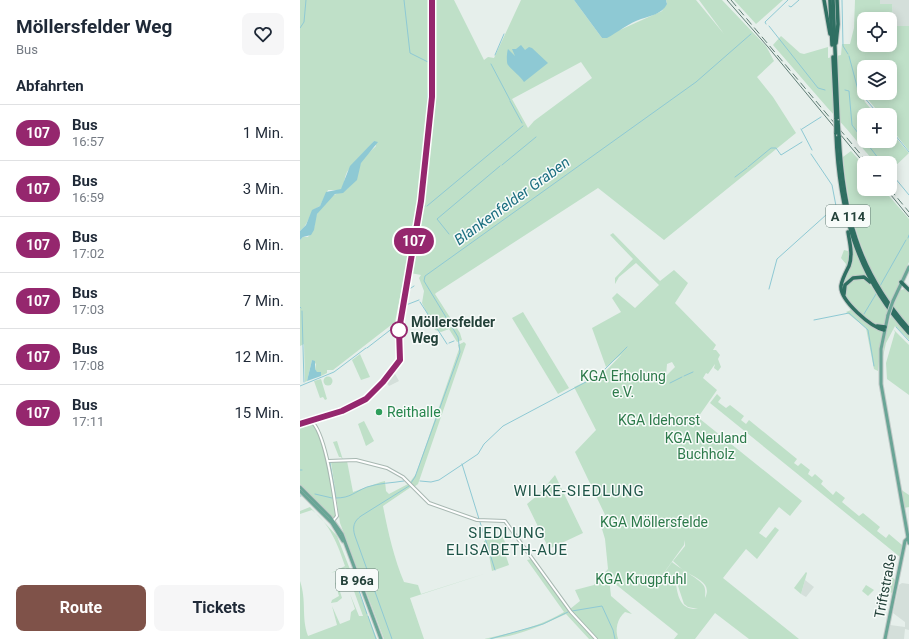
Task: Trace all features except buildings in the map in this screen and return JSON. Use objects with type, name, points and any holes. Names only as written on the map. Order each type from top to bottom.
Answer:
[{"type":"highway","points":[[824,0],[832,47]]},
{"type":"highway","name":"A 114","points":[[831,0],[836,118],[844,192],[856,241],[877,286],[908,328]]},
{"type":"highway","name":"A 114","points":[[831,0],[835,56],[839,176],[844,210],[854,243],[874,286],[891,312],[909,333]]},
{"type":"highway","points":[[835,56],[838,24],[837,0]]},
{"type":"highway","points":[[844,210],[851,253],[850,262],[841,288],[847,301],[860,315],[870,323],[885,328]]},
{"type":"highway","points":[[847,301],[844,294],[844,287],[852,278],[864,277],[874,286]]},
{"type":"highway","points":[[900,284],[909,290]]},
{"type":"main road","points":[[909,267],[900,284],[888,315],[880,365],[882,394],[909,542]]},
{"type":"main road","name":"B 96a","points":[[300,487],[334,521],[346,544],[380,639]]},
{"type":"main road","name":"B 96a","points":[[300,492],[329,520],[340,536],[380,639]]},
{"type":"main road","name":"Triftstraße","points":[[885,639],[904,543],[908,538]]},
{"type":"street","points":[[300,424],[317,420],[351,407],[366,399],[383,382],[400,360]]},
{"type":"street","points":[[317,420],[316,424],[328,461],[337,516],[334,521]]},
{"type":"street","points":[[311,421],[316,424]]},
{"type":"street","points":[[328,461],[355,460],[387,468],[403,477],[429,503],[477,520],[505,522],[571,612],[596,639]]},
{"type":"shaded area","points":[[880,0],[909,0],[909,26],[897,27],[897,12],[892,12],[892,4],[880,4]]},
{"type":"shaded area","points":[[394,372],[399,381],[389,386],[386,382]]},
{"type":"shaded area","points":[[805,580],[814,587],[806,597],[801,594]]},
{"type":"shaded area","points":[[902,583],[909,584],[909,630],[905,629],[904,639],[887,639],[890,625],[905,627],[905,622],[893,613],[899,585]]},
{"type":"green space","points":[[300,0],[454,0],[484,60],[488,57],[494,58],[521,0],[574,0],[602,38],[662,11],[667,3],[666,0],[696,0],[724,34],[699,0],[722,0],[766,46],[774,61],[757,77],[773,97],[796,133],[664,240],[598,188],[435,294],[460,333],[462,340],[457,342],[449,329],[441,332],[435,330],[422,303],[424,291],[419,278],[421,275],[405,272],[395,322],[333,370],[327,370],[327,373],[321,376],[321,373],[317,373],[315,369],[316,364],[312,360],[307,381],[305,382],[304,344],[300,346],[300,240],[303,237],[308,237],[311,233],[316,215],[326,202],[333,195],[346,190],[351,185],[355,179],[362,160],[376,146],[374,141],[347,172],[341,190],[328,190],[320,206],[313,211],[306,225],[300,231]],"holes":[[[581,62],[592,78],[534,121],[528,128],[512,99]]]},
{"type":"green space","points":[[734,0],[783,0],[756,24]]},
{"type":"green space","points":[[855,0],[880,0],[880,4],[892,4],[892,12],[857,12],[857,52],[897,52],[897,26],[909,26],[909,151],[897,136],[897,108],[875,108],[868,100],[897,100],[897,60],[857,60],[857,100],[864,100],[870,108],[857,108],[857,141],[773,45],[781,36],[800,53],[804,54],[828,47],[828,58],[841,55],[842,44],[850,44],[854,28]]},
{"type":"green space","points":[[897,139],[909,153],[897,164],[897,156],[870,156],[863,148],[897,148]]},
{"type":"green space","points":[[851,151],[857,158],[857,196],[889,196],[909,219],[909,262],[891,303],[880,287],[871,269],[857,233],[848,196],[843,157]]},
{"type":"green space","points":[[850,232],[869,283],[888,310],[884,324],[876,328],[882,332],[878,371],[874,369],[866,328],[846,312],[851,310],[841,292],[841,283],[846,264],[841,258],[844,250],[848,251]]},
{"type":"green space","points":[[613,233],[660,281],[674,270],[688,283],[675,303],[716,345],[713,350],[716,350],[720,355],[718,359],[721,367],[718,371],[714,368],[715,364],[703,378],[717,390],[692,426],[689,421],[693,428],[700,419],[802,501],[790,516],[779,507],[759,533],[766,538],[775,527],[779,530],[757,559],[746,549],[723,578],[799,639],[749,639],[715,613],[695,639],[674,639],[678,634],[609,579],[605,539],[602,529],[611,520],[608,521],[575,452],[596,430],[574,387],[603,374],[622,354],[606,367],[592,328],[621,312],[612,298],[617,293],[635,308],[659,285],[636,263],[619,277],[615,284],[615,278],[633,259],[610,235]],"holes":[[[672,362],[675,367],[666,376],[667,364]],[[685,540],[685,546],[673,561],[683,569],[672,562],[664,573],[677,583],[684,604],[688,607],[681,602],[676,584],[663,574],[684,545]],[[688,573],[700,580],[707,589],[705,598],[705,591],[702,583]]]},
{"type":"green space","points":[[905,289],[909,292],[909,327],[893,307],[900,290]]},
{"type":"green space","points":[[523,312],[569,388],[558,394],[512,318]]},
{"type":"green space","points":[[891,315],[909,335],[909,340],[895,326],[886,343],[882,361],[885,338]]},
{"type":"green space","points":[[893,329],[909,345],[909,395],[887,379],[886,363],[895,332]]},
{"type":"green space","points":[[464,342],[466,344],[418,484],[414,487],[410,482],[416,474],[459,349],[458,345]]},
{"type":"green space","points":[[360,354],[370,377],[361,380],[352,360]]},
{"type":"green space","points":[[326,377],[330,377],[332,381],[330,385],[326,385],[324,383],[324,379]]},
{"type":"green space","points":[[321,379],[327,399],[325,400],[323,397],[320,398],[314,381]]},
{"type":"green space","points":[[717,394],[721,398],[718,402],[726,408],[730,405],[744,416],[741,420],[746,424],[749,420],[797,459],[794,463],[798,466],[801,463],[810,470],[808,474],[812,477],[815,474],[823,481],[821,484],[833,495],[836,491],[845,498],[842,502],[859,516],[863,513],[880,527],[877,531],[886,538],[889,534],[902,545],[900,557],[710,403]]},
{"type":"green space","points":[[364,421],[374,441],[366,446],[358,424]]},
{"type":"green space","points":[[313,423],[318,431],[326,454],[337,516],[334,519],[300,486],[327,511],[300,484],[300,427]]},
{"type":"green space","points":[[337,441],[343,460],[339,457],[333,442]]},
{"type":"green space","points":[[347,461],[353,492],[385,481],[386,491],[389,494],[408,484],[411,487],[383,506],[397,564],[404,582],[418,585],[421,594],[487,573],[410,598],[424,639],[384,639],[340,523],[331,462]]},
{"type":"green space","points":[[555,475],[583,533],[549,549],[527,504],[539,494]]},
{"type":"green space","points":[[900,489],[909,495],[909,507],[904,508]]},
{"type":"green space","points":[[310,507],[316,514],[312,510],[300,514],[300,511]]},
{"type":"green space","points":[[324,522],[337,536],[377,639],[300,639],[300,581],[308,636],[337,625],[332,606],[340,624],[350,620],[351,612],[355,609],[350,594],[359,616],[363,616],[350,580],[338,585],[342,598],[337,602],[331,603],[332,600],[339,596],[335,583],[349,576],[346,568],[331,573],[345,566],[333,535]]},
{"type":"green space","points":[[502,535],[510,554],[506,556],[509,565],[492,571],[489,555],[484,552],[484,541]]},
{"type":"green space","points":[[531,559],[570,613],[595,639],[589,639],[566,614],[516,634],[505,637],[484,639],[535,626],[564,612],[527,560]]},
{"type":"green space","points":[[608,569],[611,596],[632,614],[625,612],[618,621],[618,639],[598,639],[570,609],[580,601],[575,590],[594,585]]},
{"type":"green space","points":[[806,572],[807,573],[801,594],[794,588]]},
{"type":"green space","points":[[892,577],[896,581],[893,594],[884,587]]},
{"type":"green space","points":[[866,585],[874,590],[868,596],[862,591]]},
{"type":"water","points":[[574,0],[666,0],[667,4],[662,10],[652,16],[632,23],[607,38],[602,38]]},
{"type":"water","points":[[521,45],[525,50],[529,47],[532,48],[548,63],[524,82],[507,62],[508,49],[515,56],[512,49],[516,49]]},
{"type":"water","points":[[374,141],[378,142],[361,163],[357,180],[343,193],[335,194],[317,214],[314,230],[311,235],[303,237],[300,240],[300,231],[306,225],[312,210],[320,206],[326,192],[341,189],[350,166]]},
{"type":"water","points":[[312,360],[315,361],[315,369],[317,372],[321,372],[321,376],[307,381]]},
{"type":"waterway","points":[[300,28],[304,22],[306,0]]},
{"type":"waterway","points":[[404,0],[410,53],[428,62]]},
{"type":"waterway","points":[[430,0],[431,60]]},
{"type":"waterway","name":"Blankenfelder Graben","points":[[766,24],[765,22],[788,0]]},
{"type":"waterway","points":[[789,6],[791,7],[799,0]]},
{"type":"waterway","points":[[842,0],[843,46],[848,54]]},
{"type":"waterway","points":[[769,26],[818,88],[825,90]]},
{"type":"waterway","points":[[495,55],[504,34]]},
{"type":"waterway","name":"Blankenfelder Graben","points":[[392,639],[355,536],[354,527],[355,522],[361,516],[409,486],[415,477],[460,352],[458,337],[424,281],[425,276],[696,82],[751,34]]},
{"type":"waterway","points":[[849,56],[858,90],[873,108]]},
{"type":"waterway","points":[[491,64],[510,100]]},
{"type":"waterway","points":[[426,124],[430,65]]},
{"type":"waterway","points":[[845,90],[849,91],[852,125],[857,132]]},
{"type":"waterway","points":[[510,101],[522,123]]},
{"type":"waterway","points":[[802,129],[821,117]]},
{"type":"waterway","points":[[418,203],[426,126]]},
{"type":"waterway","points":[[427,206],[523,126]]},
{"type":"waterway","points":[[801,129],[812,150]]},
{"type":"waterway","points":[[502,165],[536,137]]},
{"type":"waterway","points":[[897,137],[909,152]]},
{"type":"waterway","points":[[748,167],[771,148],[776,148],[781,155],[802,142]]},
{"type":"waterway","points":[[870,148],[877,156]]},
{"type":"waterway","points":[[769,289],[777,259],[836,206],[832,185],[811,154]]},
{"type":"waterway","points":[[449,234],[437,219],[500,166]]},
{"type":"waterway","points":[[735,177],[747,168]]},
{"type":"waterway","points":[[897,180],[909,195]]},
{"type":"waterway","points":[[408,262],[418,205]]},
{"type":"waterway","points":[[880,286],[906,240]]},
{"type":"waterway","points":[[400,311],[408,263]]},
{"type":"waterway","points":[[414,286],[408,290],[406,305],[419,300]]},
{"type":"waterway","points":[[864,314],[876,294]]},
{"type":"waterway","points":[[420,302],[447,344]]},
{"type":"waterway","points":[[302,311],[304,382]]},
{"type":"waterway","points":[[399,320],[400,313]]},
{"type":"waterway","points":[[814,320],[849,313],[868,330],[874,366]]},
{"type":"waterway","points":[[367,348],[398,324],[399,321]]},
{"type":"waterway","points":[[896,327],[909,341]]},
{"type":"waterway","points":[[449,343],[454,341]]},
{"type":"waterway","points":[[420,481],[431,482],[439,480],[478,454],[484,444],[503,426],[599,375],[627,347]]},
{"type":"waterway","points":[[300,386],[334,372],[366,348]]},
{"type":"waterway","points":[[684,376],[693,372]]},
{"type":"waterway","points":[[670,383],[682,377]]},
{"type":"waterway","points":[[332,462],[330,463],[336,498]]},
{"type":"waterway","points":[[462,464],[479,519]]},
{"type":"waterway","points":[[336,498],[349,496],[372,486],[404,481]]},
{"type":"waterway","points":[[315,494],[332,498]]},
{"type":"waterway","points":[[480,522],[495,570]]},
{"type":"waterway","points":[[355,579],[367,614]]},
{"type":"waterway","points":[[572,611],[602,606],[613,630],[615,639]]},
{"type":"waterway","points":[[490,639],[543,624],[568,612]]},
{"type":"waterway","points":[[368,616],[376,639]]},
{"type":"tram line","points":[[727,0],[858,156]]},
{"type":"tram line","points":[[892,196],[909,217]]},
{"type":"railway","points":[[731,0],[862,156]]},
{"type":"railway","points":[[896,196],[909,212]]},
{"type":"bus line","name":"107","points":[[300,424],[317,420],[342,411],[366,399],[383,382],[400,360],[399,330],[421,201],[432,97],[432,0]]},
{"type":"place","name":"Möllersfelder Weg","points":[[399,330]]},
{"type":"place","name":"Reithalle","points":[[379,412]]},
{"type":"district","name":"WILKE-SIEDLUNG","points":[[579,491]]},
{"type":"district","name":"SIEDLUNG ELISABETH-AUE","points":[[507,542]]},
{"type":"park label","name":"KGA Erholung e.V.","points":[[623,384]]},
{"type":"park label","name":"KGA Idehorst","points":[[659,420]]},
{"type":"park label","name":"KGA Neuland Buchholz","points":[[706,446]]},
{"type":"park label","name":"KGA Möllersfelde","points":[[654,522]]},
{"type":"park label","name":"KGA Krugpfuhl","points":[[641,579]]}]
